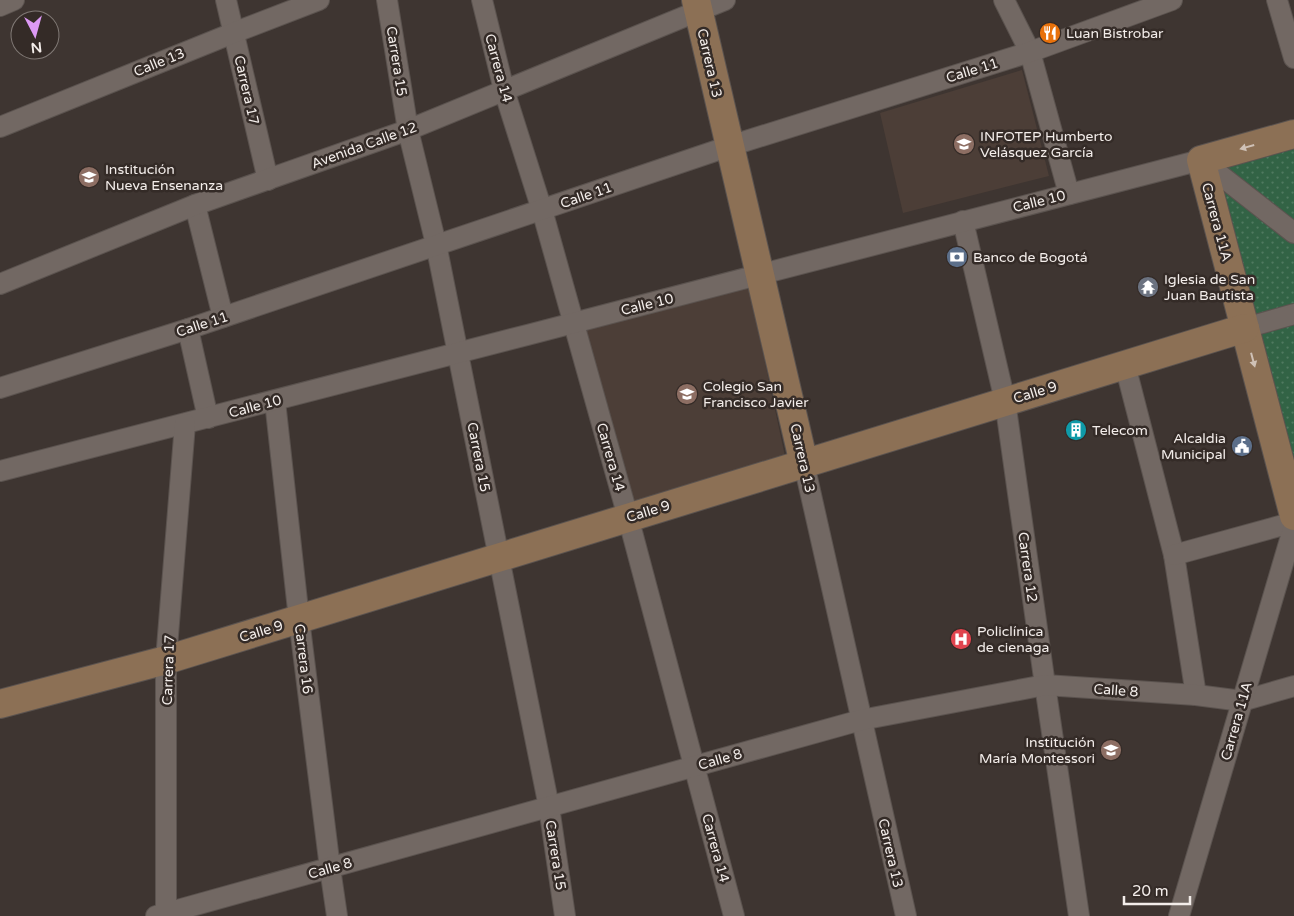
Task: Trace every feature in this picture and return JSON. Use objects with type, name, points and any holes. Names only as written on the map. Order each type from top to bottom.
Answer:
[{"type":"street","points":[[0,6],[14,0]]},
{"type":"street","name":"Carrera 17","points":[[226,0],[268,180]]},
{"type":"street","name":"Calle 13","points":[[0,127],[233,32],[319,0]]},
{"type":"street","name":"Carrera 15","points":[[387,0],[408,130],[436,244],[458,352],[548,807],[565,916]]},
{"type":"street","name":"Carrera 14","points":[[482,0],[504,90],[542,210],[628,517],[734,916]]},
{"type":"street","name":"Avenida Calle 12","points":[[0,284],[195,205],[408,130],[697,6],[725,0]]},
{"type":"street","points":[[1004,0],[1030,52],[1069,194]]},
{"type":"street","name":"Calle 11","points":[[0,388],[188,329],[730,146],[1030,52],[1172,0]]},
{"type":"street","points":[[1276,0],[1294,58]]},
{"type":"street","name":"Carrera 13","points":[[697,6],[761,275],[906,916]]},
{"type":"street","name":"Calle 10","points":[[0,471],[761,275],[1294,134]]},
{"type":"street","points":[[1201,160],[1294,233]]},
{"type":"street","name":"Carrera 11A","points":[[1201,160],[1294,516]]},
{"type":"street","points":[[195,205],[223,317]]},
{"type":"street","name":"Carrera 12","points":[[963,221],[1005,400],[1044,686],[1079,916]]},
{"type":"street","name":"Calle 9","points":[[0,704],[166,660],[804,464],[1005,400],[1294,314]]},
{"type":"street","points":[[188,329],[208,418]]},
{"type":"street","points":[[1125,365],[1174,555],[1196,695]]},
{"type":"street","name":"Carrera 16","points":[[275,401],[299,619],[330,868],[338,916]]},
{"type":"street","name":"Carrera 17","points":[[163,915],[166,660],[185,424]]},
{"type":"street","points":[[1174,555],[1294,522]]},
{"type":"street","name":"Carrera 11A","points":[[1180,916],[1294,526]]},
{"type":"street","name":"Calle 8","points":[[163,915],[861,720],[1044,686],[1196,695],[1242,701],[1294,686]]},
{"type":"shaded area","name":"INFOTEP Humberto Velásquez García","points":[[1022,70],[1049,176],[903,213],[880,113]]},
{"type":"shaded area","name":"Colegio San Francisco Javier","points":[[748,283],[786,461],[634,506],[583,328]]},
{"type":"green space","points":[[1294,143],[1294,461],[1211,167]]},
{"type":"place","name":"Luan Bistrobar","points":[[1050,33]]},
{"type":"place","name":"INFOTEP Humberto Velásquez García","points":[[964,144]]},
{"type":"place","name":"Institución Nueva Ensenanza","points":[[89,177]]},
{"type":"place","name":"Banco de Bogotá","points":[[957,257]]},
{"type":"place","name":"Iglesia de San Juan Bautista","points":[[1148,287]]},
{"type":"place","name":"Colegio San Francisco Javier","points":[[687,394]]},
{"type":"place","name":"Telecom","points":[[1076,430]]},
{"type":"place","name":"Alcaldia Municipal","points":[[1242,446]]},
{"type":"place","name":"Policlínica de cienaga","points":[[961,639]]},
{"type":"place","name":"Institución María Montessori","points":[[1111,750]]}]
